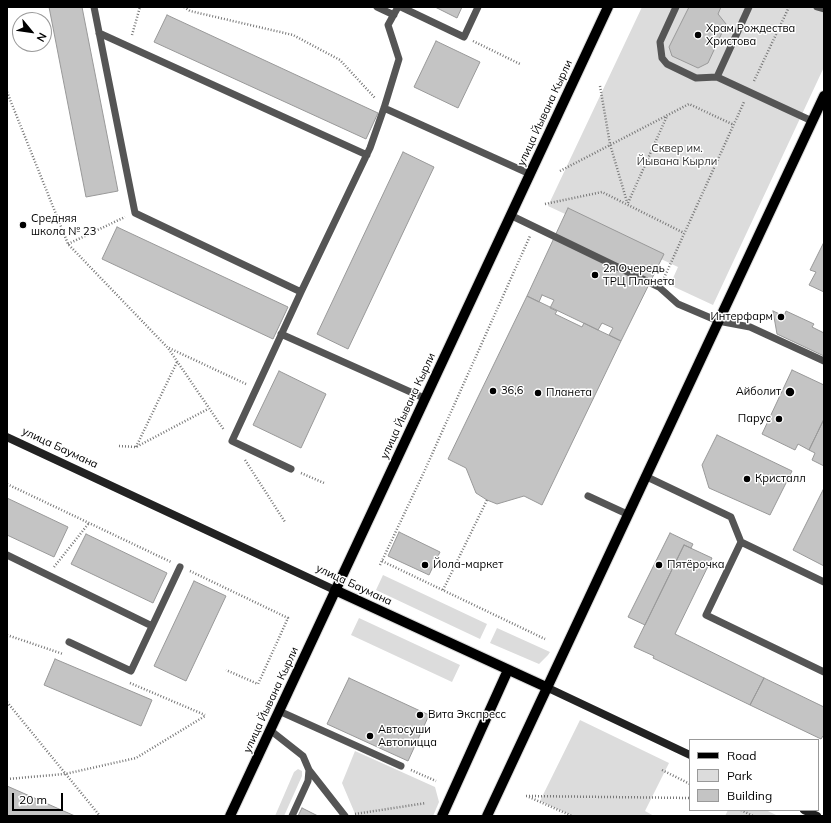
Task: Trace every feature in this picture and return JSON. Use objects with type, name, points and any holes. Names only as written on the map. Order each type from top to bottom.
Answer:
[{"type":"main road","name":"улица Йывана Кырли","points":[[230,816],[334,590],[608,7]]},
{"type":"main road","points":[[487,816],[627,514],[824,96]]},
{"type":"main road","name":"улица Баумана","points":[[334,590],[546,688]]},
{"type":"main road","points":[[442,816],[508,670]]},
{"type":"street","name":"улица Баумана","points":[[7,437],[334,590]]},
{"type":"street","name":"улица Баумана","points":[[546,688],[689,755]]},
{"type":"street","points":[[806,811],[817,816]]},
{"type":"lane","points":[[94,7],[135,213],[301,292]]},
{"type":"lane","points":[[377,7],[394,15]]},
{"type":"lane","points":[[291,469],[232,441],[281,334],[367,156],[399,59],[388,25],[399,7],[464,37],[478,7]]},
{"type":"lane","points":[[676,7],[660,42],[662,58],[667,64],[696,78],[718,78],[812,121]]},
{"type":"lane","points":[[718,78],[750,7]]},
{"type":"lane","points":[[817,7],[824,9]]},
{"type":"lane","points":[[99,33],[367,156]]},
{"type":"lane","points":[[384,108],[530,174]]},
{"type":"lane","points":[[510,215],[659,287],[678,304],[718,321],[750,327],[824,361]]},
{"type":"lane","points":[[281,334],[424,398]]},
{"type":"lane","points":[[645,476],[731,517],[741,542],[824,582]]},
{"type":"lane","points":[[588,496],[627,514]]},
{"type":"lane","points":[[741,542],[706,615],[824,672]]},
{"type":"lane","points":[[7,555],[152,626]]},
{"type":"lane","points":[[69,642],[131,672],[180,567]]},
{"type":"lane","points":[[279,711],[401,766]]},
{"type":"lane","points":[[270,730],[303,756],[309,770],[345,816]]},
{"type":"lane","points":[[292,816],[308,781],[309,770]]},
{"type":"path","points":[[129,46],[140,7]]},
{"type":"path","points":[[184,7],[190,11],[293,35],[340,60],[384,108]]},
{"type":"path","points":[[659,287],[789,7]]},
{"type":"path","points":[[464,37],[520,64]]},
{"type":"path","points":[[600,86],[610,144],[627,203]]},
{"type":"path","points":[[7,92],[68,244],[168,348],[208,409],[232,441]]},
{"type":"path","points":[[560,170],[689,104],[734,125]]},
{"type":"path","points":[[627,203],[667,115]]},
{"type":"path","points":[[545,204],[602,192],[627,203],[684,233]]},
{"type":"path","points":[[68,244],[135,213]]},
{"type":"path","points":[[380,565],[424,472],[534,226]]},
{"type":"path","points":[[168,348],[256,389]]},
{"type":"path","points":[[136,448],[177,361]]},
{"type":"path","points":[[119,446],[136,448],[208,409]]},
{"type":"path","points":[[244,459],[285,522]]},
{"type":"path","points":[[291,469],[324,484]]},
{"type":"path","points":[[7,484],[288,618],[258,684],[226,670]]},
{"type":"path","points":[[443,590],[487,500]]},
{"type":"path","points":[[48,575],[89,523]]},
{"type":"path","points":[[382,561],[545,638]]},
{"type":"path","points":[[7,634],[55,650]]},
{"type":"path","points":[[7,702],[100,816]]},
{"type":"path","points":[[7,779],[65,774],[136,758],[205,715]]},
{"type":"path","points":[[401,766],[436,781]]},
{"type":"path","points":[[662,770],[689,784]]},
{"type":"path","points":[[572,816],[526,796],[689,798]]},
{"type":"path","points":[[345,816],[426,802]]},
{"type":"path","points":[[743,811],[753,816]]},
{"type":"green space","name":"Сквер им. Йывана Кырли","points":[[642,7],[824,7],[824,67],[713,305],[670,285],[678,267],[548,206]]},
{"type":"green space","points":[[383,575],[487,624],[480,639],[376,590]]},
{"type":"green space","points":[[359,618],[460,665],[452,682],[351,635]]},
{"type":"green space","points":[[497,628],[550,652],[539,664],[490,643]]},
{"type":"green space","points":[[580,720],[669,763],[645,811],[654,816],[573,816],[540,801]]},
{"type":"green space","points":[[355,751],[435,787],[439,802],[433,816],[356,816],[342,783]]},
{"type":"green space","points":[[298,769],[302,771],[302,776],[284,816],[275,816],[294,772]]},
{"type":"green space","points":[[728,811],[768,811],[778,816],[725,816]]},
{"type":"building","points":[[49,7],[82,7],[118,191],[86,197],[52,22],[52,12],[50,12]]},
{"type":"building","points":[[435,7],[462,7],[457,18]]},
{"type":"building","points":[[689,7],[721,7],[718,14],[726,24],[708,63],[698,68],[672,56],[669,47]]},
{"type":"building","points":[[167,15],[378,113],[366,139],[154,42]]},
{"type":"building","points":[[436,41],[480,62],[458,108],[414,87]]},
{"type":"building","points":[[403,152],[434,167],[348,349],[317,334]]},
{"type":"building","name":"2я Очередь ТРЦ Планета","points":[[568,208],[664,254],[621,341],[527,296]]},
{"type":"building","points":[[117,227],[288,307],[273,339],[102,259]]},
{"type":"building","points":[[824,242],[824,292],[809,285],[816,272],[810,270]]},
{"type":"building","name":"Планета","points":[[542,295],[554,300],[550,308],[557,311],[555,314],[582,327],[584,323],[598,330],[602,323],[613,328],[609,335],[621,341],[542,505],[524,496],[497,504],[476,493],[466,468],[448,459],[527,296],[539,302]]},
{"type":"building","points":[[773,311],[784,316],[786,311],[814,324],[812,327],[824,333],[824,356],[777,334]]},
{"type":"building","points":[[792,370],[824,385],[824,419],[809,450],[798,444],[795,450],[762,434]]},
{"type":"building","points":[[279,371],[326,394],[301,448],[253,425]]},
{"type":"building","points":[[824,419],[824,466],[812,460],[815,453],[809,450]]},
{"type":"building","name":"Кристалл","points":[[717,435],[792,471],[770,515],[709,488],[702,465]]},
{"type":"building","points":[[824,488],[824,566],[793,550]]},
{"type":"building","points":[[7,498],[68,527],[54,557],[7,535]]},
{"type":"building","points":[[399,532],[440,552],[429,575],[388,556]]},
{"type":"building","points":[[670,533],[693,544],[691,548],[684,545],[645,625],[628,617]]},
{"type":"building","points":[[86,534],[167,573],[153,603],[71,564]]},
{"type":"building","points":[[684,545],[712,558],[675,634],[764,678],[750,705],[653,658],[654,656],[634,647]]},
{"type":"building","points":[[194,581],[226,596],[186,681],[154,666]]},
{"type":"building","points":[[55,659],[152,700],[141,726],[44,685]]},
{"type":"building","points":[[349,678],[429,715],[408,761],[327,724]]},
{"type":"building","points":[[764,678],[824,707],[824,736],[821,739],[750,705]]},
{"type":"building","points":[[7,786],[75,816],[7,816]]},
{"type":"building","points":[[302,808],[318,816],[298,816]]},
{"type":"place","name":"Храм Рождества Христова","points":[[698,35]]},
{"type":"place","name":"Средняя школа № 23","points":[[23,225]]},
{"type":"place","name":"2я Очередь ТРЦ Планета","points":[[595,275]]},
{"type":"place","name":"Интерфарм","points":[[781,317]]},
{"type":"place","name":"36,6","points":[[493,391]]},
{"type":"place","name":"Айболит","points":[[790,392]]},
{"type":"place","name":"Планета","points":[[538,393]]},
{"type":"place","name":"Парус","points":[[779,419]]},
{"type":"place","name":"Кристалл","points":[[747,479]]},
{"type":"place","name":"Йола-маркет","points":[[425,565]]},
{"type":"place","name":"Пятёрочка","points":[[659,565]]},
{"type":"place","name":"Вита Экспресс","points":[[420,715]]},
{"type":"place","name":"Автосуши Автопицца","points":[[370,736]]}]
